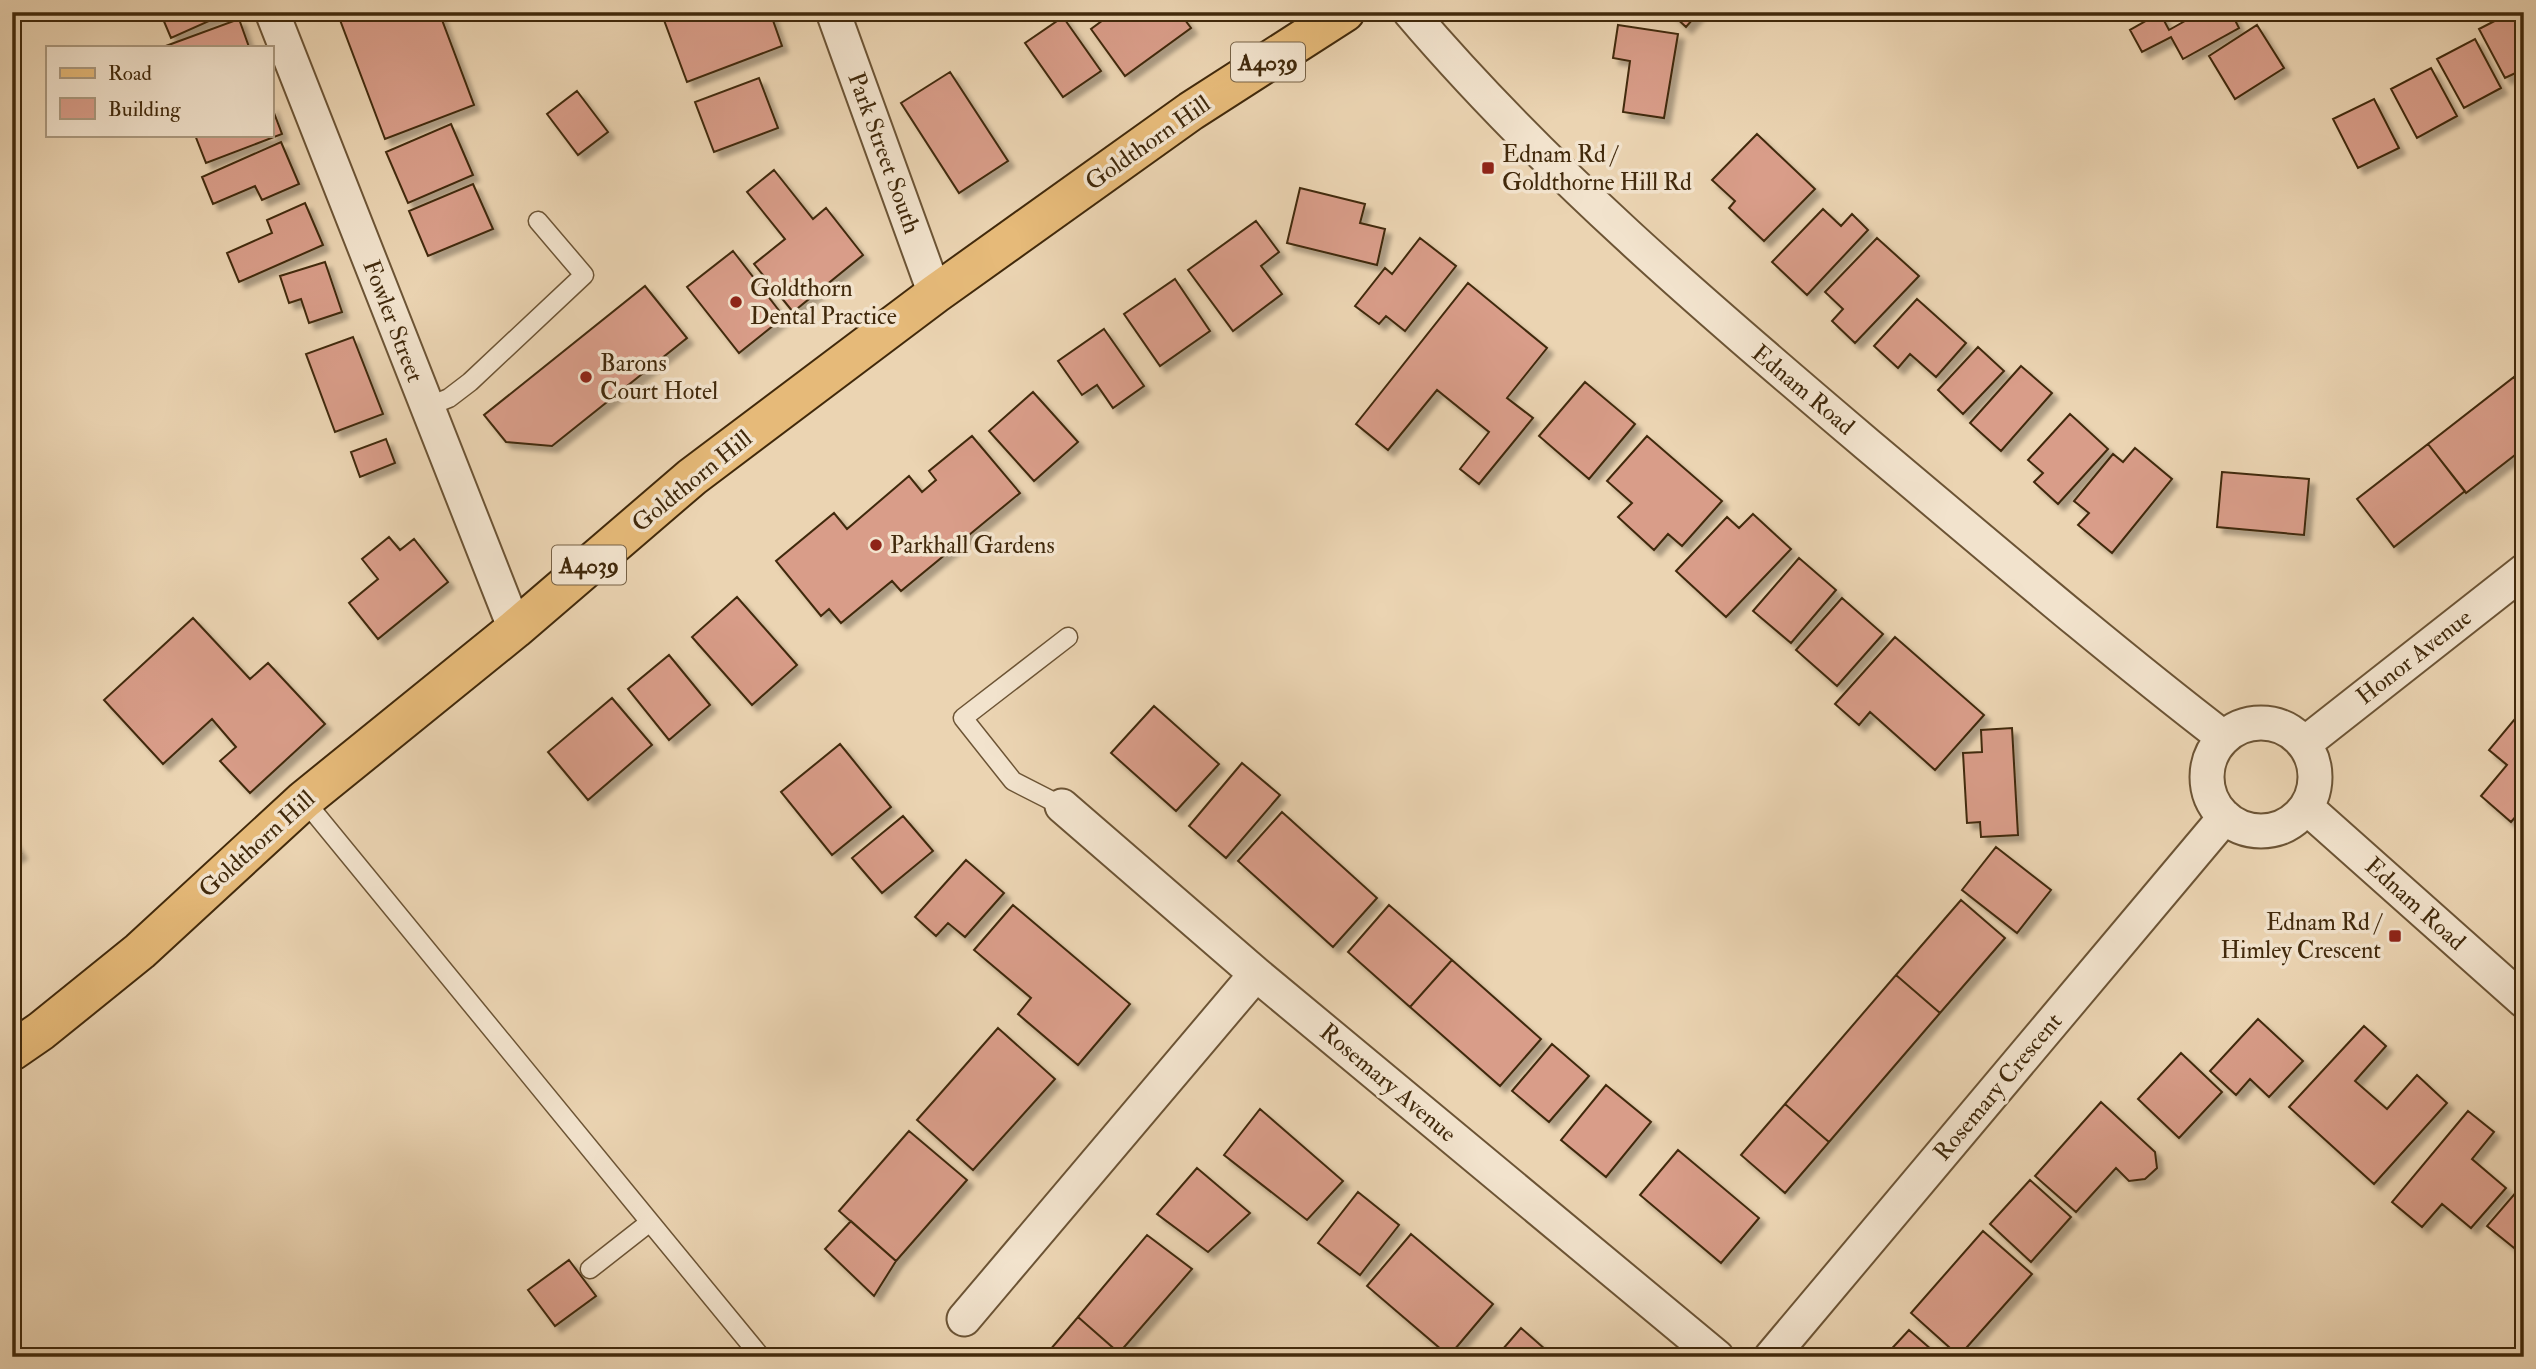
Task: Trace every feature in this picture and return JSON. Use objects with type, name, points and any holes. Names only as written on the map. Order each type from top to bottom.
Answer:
[{"type":"main road","name":"Goldthorn Hill","points":[[12,1051],[140,951],[304,800],[515,629],[692,477],[935,295],[1191,111],[1345,12]]},
{"type":"street","name":"Fowler Street","points":[[272,12],[515,629]]},
{"type":"street","name":"Park Street South","points":[[833,12],[935,295]]},
{"type":"street","name":"Ednam Road","points":[[1410,12],[1466,76],[1653,260],[1791,380],[2136,670],[2224,738]]},
{"type":"street","name":"Honor Avenue","points":[[2304,744],[2524,571]]},
{"type":"street","points":[[2252,723],[2280,726],[2293,733],[2311,756],[2315,780],[2306,807],[2281,827],[2268,830],[2252,830],[2236,825],[2225,817],[2215,804],[2207,779],[2213,751],[2224,738],[2252,723]]},
{"type":"street","name":"Rosemary Avenue","points":[[1062,806],[1256,974],[1717,1357]]},
{"type":"street","name":"Ednam Road","points":[[2306,807],[2524,1001]]},
{"type":"street","name":"Rosemary Crescent","points":[[1771,1357],[2225,817]]},
{"type":"street","points":[[964,1319],[1256,974]]},
{"type":"lane","points":[[427,407],[449,398],[470,382],[584,275],[538,220]]},
{"type":"lane","points":[[1062,806],[1013,781],[963,718],[1068,637]]},
{"type":"lane","points":[[304,800],[761,1357]]},
{"type":"lane","points":[[590,1269],[650,1222]]},
{"type":"building","points":[[160,12],[226,12],[227,13],[171,38]]},
{"type":"building","points":[[337,12],[439,12],[474,105],[385,139]]},
{"type":"building","points":[[661,12],[770,12],[782,46],[687,82]]},
{"type":"building","points":[[1114,12],[1179,12],[1191,28],[1125,76],[1091,29]]},
{"type":"building","points":[[1670,12],[1699,12],[1686,27]]},
{"type":"building","points":[[2144,12],[2162,12],[2148,20]]},
{"type":"building","points":[[2201,12],[2231,12],[2239,28],[2183,59],[2171,37],[2142,52],[2130,30],[2160,13],[2169,30]]},
{"type":"building","points":[[2517,12],[2524,25],[2524,69],[2505,78],[2479,29]]},
{"type":"building","points":[[1063,17],[1101,71],[1063,97],[1025,43]]},
{"type":"building","points":[[239,19],[249,46],[166,46]]},
{"type":"building","points":[[1618,25],[1678,34],[1664,118],[1623,112],[1630,61],[1613,58]]},
{"type":"building","points":[[2257,25],[2284,68],[2235,99],[2209,56]]},
{"type":"building","points":[[2475,39],[2501,88],[2464,108],[2437,59]]},
{"type":"building","points":[[2431,68],[2457,116],[2417,138],[2391,89]]},
{"type":"building","points":[[950,72],[1008,161],[959,193],[901,103]]},
{"type":"building","points":[[759,78],[778,128],[714,152],[695,102]]},
{"type":"building","points":[[577,91],[608,132],[578,155],[547,114]]},
{"type":"building","points":[[2374,99],[2399,148],[2358,168],[2333,119]]},
{"type":"building","points":[[273,110],[282,134],[206,163],[195,136],[273,136]]},
{"type":"building","points":[[451,124],[473,175],[408,203],[386,152]]},
{"type":"building","points":[[1757,134],[1815,189],[1764,241],[1729,208],[1735,201],[1712,180]]},
{"type":"building","points":[[281,142],[299,184],[262,200],[255,186],[213,204],[202,177]]},
{"type":"building","points":[[774,170],[813,219],[826,208],[863,255],[793,312],[754,264],[785,239],[747,192]]},
{"type":"building","points":[[473,184],[493,229],[428,256],[409,211]]},
{"type":"building","points":[[1300,188],[1365,204],[1360,223],[1385,229],[1377,265],[1287,243]]},
{"type":"building","points":[[305,203],[323,245],[239,282],[227,253],[272,233],[267,220]]},
{"type":"building","points":[[1823,209],[1841,226],[1852,214],[1868,230],[1807,295],[1772,262]]},
{"type":"building","points":[[1256,221],[1279,252],[1261,266],[1282,294],[1233,331],[1188,270]]},
{"type":"building","points":[[1420,238],[1456,266],[1405,331],[1386,316],[1379,324],[1355,306],[1385,268],[1392,274]]},
{"type":"building","points":[[1877,238],[1919,276],[1855,343],[1832,321],[1843,309],[1825,292]]},
{"type":"building","name":"Goldthorn Dental Practice","points":[[733,251],[784,317],[739,353],[687,287]]},
{"type":"building","points":[[325,262],[342,312],[309,323],[301,299],[289,303],[280,276]]},
{"type":"building","points":[[1175,279],[1210,331],[1160,366],[1124,314]]},
{"type":"building","points":[[1468,283],[1547,348],[1507,398],[1533,418],[1479,484],[1460,469],[1489,432],[1437,390],[1388,450],[1356,424]]},
{"type":"building","name":"Barons Court Hotel","points":[[645,286],[687,338],[552,446],[506,442],[484,415]]},
{"type":"building","points":[[1917,299],[1966,343],[1936,377],[1910,354],[1898,368],[1874,346]]},
{"type":"building","points":[[1104,329],[1144,386],[1113,408],[1097,385],[1082,395],[1058,361]]},
{"type":"building","points":[[353,337],[383,414],[335,432],[306,354]]},
{"type":"building","points":[[1978,347],[2004,371],[1963,414],[1938,390]]},
{"type":"building","points":[[2021,366],[2052,393],[2001,451],[1970,423]]},
{"type":"building","points":[[2524,370],[2524,390],[2514,377]]},
{"type":"building","points":[[2514,377],[2524,390],[2524,448],[2466,493],[2428,444]]},
{"type":"building","points":[[1585,382],[1635,424],[1589,479],[1539,436]]},
{"type":"building","points":[[1033,392],[1078,442],[1034,481],[989,431]]},
{"type":"building","points":[[2070,414],[2108,449],[2058,504],[2034,482],[2043,473],[2028,460]]},
{"type":"building","name":"Parkhall Gardens","points":[[972,436],[1020,493],[901,591],[892,581],[841,623],[829,609],[821,616],[776,561],[834,513],[847,529],[909,476],[922,492],[936,480],[929,471]]},
{"type":"building","points":[[1647,436],[1722,501],[1682,546],[1668,534],[1654,550],[1618,517],[1632,503],[1607,481]]},
{"type":"building","points":[[386,439],[395,463],[360,477],[351,452]]},
{"type":"building","points":[[2428,444],[2465,491],[2394,547],[2357,499]]},
{"type":"building","points":[[2135,448],[2172,479],[2112,553],[2078,525],[2089,513],[2074,501],[2113,454],[2123,462]]},
{"type":"building","points":[[2222,472],[2309,479],[2304,535],[2217,527]]},
{"type":"building","points":[[1753,514],[1791,549],[1726,617],[1676,571],[1727,517],[1739,528]]},
{"type":"building","points":[[389,537],[400,550],[414,539],[448,582],[378,639],[349,603],[378,579],[362,559]]},
{"type":"building","points":[[1799,558],[1836,590],[1791,643],[1753,611]]},
{"type":"building","points":[[737,597],[797,665],[752,705],[692,637]]},
{"type":"building","points":[[1842,598],[1883,634],[1837,686],[1796,650]]},
{"type":"building","points":[[193,618],[250,679],[268,663],[325,724],[250,793],[220,761],[236,747],[212,719],[163,764],[104,700]]},
{"type":"building","points":[[1895,637],[1984,715],[1935,770],[1870,712],[1859,725],[1835,704]]},
{"type":"building","points":[[669,655],[710,705],[669,740],[628,689]]},
{"type":"building","points":[[612,698],[652,745],[588,800],[548,752]]},
{"type":"building","points":[[1154,706],[1219,764],[1176,811],[1111,753]]},
{"type":"building","points":[[2524,708],[2524,807],[2511,822],[2481,796],[2507,765],[2489,750]]},
{"type":"building","points":[[2012,728],[2018,835],[1981,837],[1980,822],[1967,823],[1963,753],[1982,752],[1981,730]]},
{"type":"building","points":[[840,744],[891,807],[832,855],[781,792]]},
{"type":"building","points":[[1242,763],[1280,795],[1226,858],[1189,826]]},
{"type":"building","points":[[1282,812],[1377,898],[1333,947],[1238,861]]},
{"type":"building","points":[[903,816],[933,851],[882,893],[852,858]]},
{"type":"building","points":[[12,839],[21,853],[12,859]]},
{"type":"building","points":[[1996,847],[2051,890],[2017,933],[1962,890]]},
{"type":"building","points":[[966,860],[1004,893],[965,937],[948,923],[936,936],[915,917]]},
{"type":"building","points":[[1961,900],[2005,938],[1940,1013],[1896,975]]},
{"type":"building","points":[[1013,905],[1130,1004],[1078,1065],[1018,1014],[1031,998],[974,950]]},
{"type":"building","points":[[1389,905],[1452,960],[1410,1007],[1348,952]]},
{"type":"building","points":[[1452,960],[1541,1039],[1500,1086],[1410,1007]]},
{"type":"building","points":[[1896,975],[1940,1013],[1829,1142],[1785,1104]]},
{"type":"building","points":[[2258,1019],[2303,1061],[2269,1097],[2250,1079],[2236,1095],[2210,1071]]},
{"type":"building","points":[[2364,1026],[2386,1046],[2355,1081],[2387,1109],[2417,1075],[2447,1103],[2374,1184],[2289,1107]]},
{"type":"building","points":[[998,1028],[1055,1079],[973,1170],[917,1120]]},
{"type":"building","points":[[1552,1044],[1589,1076],[1549,1122],[1512,1091]]},
{"type":"building","points":[[2181,1053],[2222,1092],[2179,1138],[2138,1099]]},
{"type":"building","points":[[1606,1085],[1651,1122],[1606,1177],[1561,1140]]},
{"type":"building","points":[[2101,1102],[2155,1152],[2157,1168],[2145,1179],[2129,1181],[2116,1168],[2076,1212],[2035,1176]]},
{"type":"building","points":[[1785,1104],[1829,1142],[1785,1193],[1741,1155]]},
{"type":"building","points":[[1260,1109],[1343,1181],[1307,1220],[1224,1155]]},
{"type":"building","points":[[2468,1111],[2494,1132],[2472,1159],[2506,1188],[2471,1228],[2442,1204],[2422,1227],[2392,1202]]},
{"type":"building","points":[[909,1131],[967,1180],[896,1261],[839,1211]]},
{"type":"building","points":[[1678,1150],[1759,1218],[1721,1263],[1640,1195]]},
{"type":"building","points":[[1197,1168],[1250,1213],[1208,1252],[1157,1214]]},
{"type":"building","points":[[2030,1180],[2071,1217],[2031,1262],[1990,1224]]},
{"type":"building","points":[[2524,1183],[2524,1256],[2487,1226]]},
{"type":"building","points":[[1358,1192],[1399,1225],[1360,1275],[1318,1243]]},
{"type":"building","points":[[851,1221],[896,1261],[874,1296],[825,1249]]},
{"type":"building","points":[[1983,1231],[2032,1274],[1959,1356],[1911,1313]]},
{"type":"building","points":[[1411,1234],[1493,1304],[1449,1356],[1367,1286]]},
{"type":"building","points":[[1147,1235],[1192,1269],[1119,1353],[1078,1317]]},
{"type":"building","points":[[569,1260],[596,1296],[555,1326],[528,1290]]},
{"type":"building","points":[[1078,1317],[1119,1353],[1116,1357],[1044,1357]]},
{"type":"building","points":[[1521,1328],[1554,1357],[1496,1357]]},
{"type":"building","points":[[1909,1330],[1940,1357],[1884,1357]]},
{"type":"place","name":"Ednam Rd / Goldthorne Hill Rd","points":[[1488,168]]},
{"type":"place","name":"Goldthorn Dental Practice","points":[[736,302]]},
{"type":"place","name":"Barons Court Hotel","points":[[586,377]]},
{"type":"place","name":"Parkhall Gardens","points":[[876,545]]},
{"type":"place","name":"Ednam Rd / Himley Crescent","points":[[2395,936]]}]
